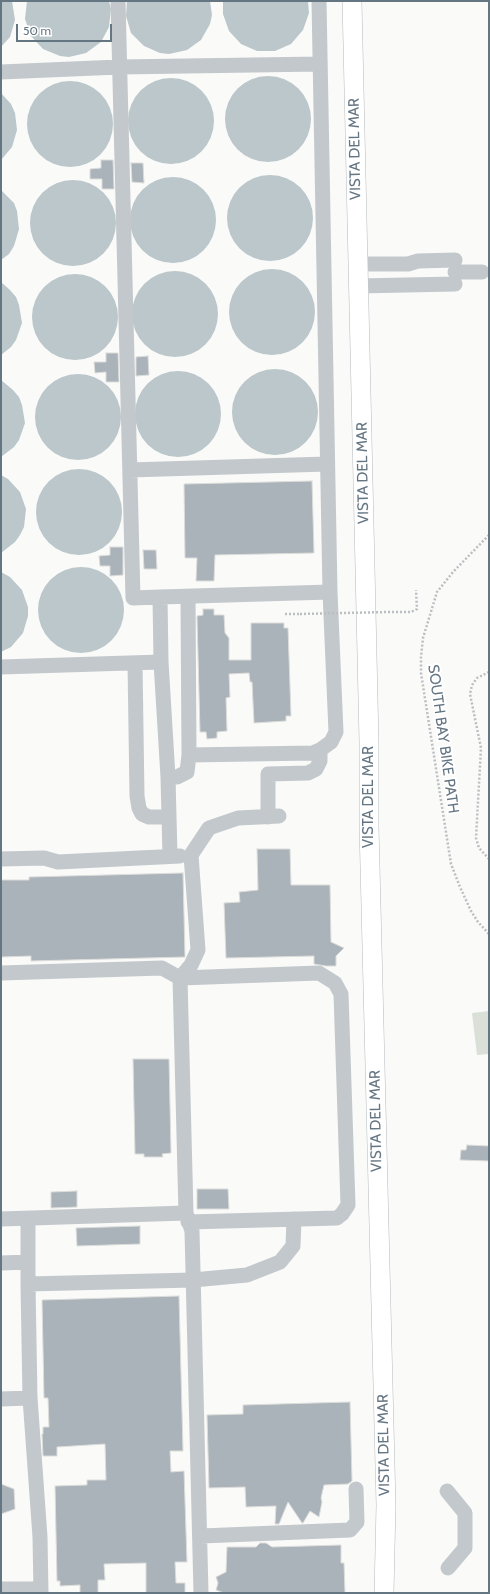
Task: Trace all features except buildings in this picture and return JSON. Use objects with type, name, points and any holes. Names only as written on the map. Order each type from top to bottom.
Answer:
[{"type":"main road","name":"VISTA DEL MAR","points":[[352,1],[369,726],[369,831],[386,1505],[384,1593]]},
{"type":"lane","points":[[118,1],[133,598],[330,592]]},
{"type":"lane","points":[[190,755],[313,753],[331,742],[336,732],[330,592],[327,464],[319,1]]},
{"type":"lane","points":[[1,72],[119,67],[320,64]]},
{"type":"lane","points":[[358,264],[408,264],[418,261],[455,272]]},
{"type":"lane","points":[[358,286],[455,272],[482,272]]},
{"type":"lane","points":[[130,470],[327,464]]},
{"type":"lane","points":[[160,597],[161,662],[168,777],[170,856]]},
{"type":"lane","points":[[168,777],[177,777],[187,772],[190,755],[188,597]]},
{"type":"lane","points":[[1,667],[161,662]]},
{"type":"lane","points":[[135,663],[138,808],[142,814],[149,817],[169,817]]},
{"type":"lane","points":[[201,1593],[201,1536],[192,1231],[187,1218],[180,978],[191,964],[198,950],[191,855],[209,828],[238,818],[274,816],[268,774],[308,773],[316,769],[320,761],[320,750]]},
{"type":"lane","points":[[1,859],[44,858],[58,862],[191,855]]},
{"type":"lane","points":[[1,973],[162,968],[180,978],[319,973],[335,983],[341,994],[348,1205],[342,1214],[337,1218],[1,1219]]},
{"type":"lane","points":[[1,1589],[41,1591],[40,1537],[30,1398],[28,1219]]},
{"type":"lane","points":[[28,1284],[193,1280],[247,1274],[280,1262],[293,1246],[294,1219]]},
{"type":"lane","points":[[1,1263],[28,1262]]},
{"type":"lane","points":[[1,1399],[30,1398]]},
{"type":"lane","points":[[201,1536],[350,1530],[357,1522],[356,1489]]},
{"type":"lane","points":[[447,1492],[465,1513],[465,1548],[448,1568]]},
{"type":"path","name":"SOUTH BAY BIKE PATH","points":[[489,536],[453,572],[437,592],[423,638],[420,673],[451,864],[472,911],[478,922],[489,934]]},
{"type":"path","points":[[285,614],[411,612],[417,609],[416,590]]},
{"type":"path","points":[[489,672],[476,678],[472,685],[470,694],[481,748],[476,838],[479,848],[489,858]]},
{"type":"shaded area","points":[[1,1],[12,1],[15,20],[10,37],[1,47]]},
{"type":"shaded area","points":[[27,1],[109,1],[111,9],[109,27],[101,42],[86,53],[69,57],[60,56],[43,49],[31,36],[25,19]]},
{"type":"shaded area","points":[[127,1],[210,1],[212,15],[210,24],[201,40],[187,50],[169,54],[160,53],[144,46],[131,33],[126,16]]},
{"type":"shaded area","points":[[223,1],[308,1],[309,13],[303,30],[291,44],[275,51],[257,51],[241,44],[229,31],[223,14]]},
{"type":"shaded area","points":[[268,76],[284,79],[292,83],[304,95],[308,103],[311,119],[308,135],[304,143],[292,155],[284,159],[268,162],[252,159],[244,155],[232,143],[228,135],[225,119],[228,103],[232,95],[244,83],[252,79]]},
{"type":"shaded area","points":[[171,78],[187,81],[195,85],[207,97],[211,105],[214,121],[211,137],[207,145],[195,157],[187,161],[171,164],[155,161],[147,157],[135,145],[131,137],[128,121],[131,105],[135,97],[147,85],[155,81]]},
{"type":"shaded area","points":[[70,81],[86,84],[94,88],[106,100],[110,108],[113,124],[110,140],[106,148],[94,160],[86,164],[70,167],[54,164],[46,160],[34,148],[30,140],[27,124],[30,108],[34,100],[46,88],[54,84]]},
{"type":"shaded area","points":[[1,93],[11,104],[15,113],[17,130],[12,147],[1,160]]},
{"type":"shaded area","points":[[270,175],[286,178],[294,182],[306,194],[310,202],[313,218],[310,234],[306,242],[294,254],[286,258],[270,261],[254,258],[246,254],[234,242],[230,234],[227,218],[230,202],[234,194],[246,182],[254,178]]},
{"type":"shaded area","points":[[173,177],[189,180],[197,184],[209,196],[213,204],[216,220],[213,236],[209,244],[197,256],[189,260],[173,263],[157,260],[149,256],[137,244],[133,236],[130,220],[133,204],[137,196],[149,184],[157,180]]},
{"type":"shaded area","points":[[73,180],[89,183],[97,187],[109,199],[113,207],[116,223],[113,239],[109,247],[97,259],[89,263],[73,266],[57,263],[49,259],[37,247],[33,239],[30,223],[33,207],[37,199],[49,187],[57,183]]},
{"type":"shaded area","points":[[1,190],[14,203],[17,211],[19,229],[14,246],[9,254],[1,260]]},
{"type":"shaded area","points":[[272,269],[288,272],[296,276],[308,288],[312,296],[315,312],[312,328],[308,336],[296,348],[288,352],[272,355],[256,352],[248,348],[236,336],[232,328],[229,312],[232,296],[236,288],[248,276],[256,272]]},
{"type":"shaded area","points":[[175,271],[191,274],[199,278],[211,290],[215,298],[218,314],[215,330],[211,338],[199,350],[191,354],[175,357],[159,354],[151,350],[139,338],[135,330],[132,314],[135,298],[139,290],[151,278],[159,274]]},
{"type":"shaded area","points":[[75,274],[91,277],[99,281],[111,293],[115,301],[118,317],[115,333],[111,341],[99,353],[91,357],[75,360],[59,357],[51,353],[39,341],[35,333],[32,317],[35,301],[39,293],[51,281],[59,277]]},
{"type":"shaded area","points":[[1,282],[16,297],[22,323],[16,340],[11,347],[1,355]]},
{"type":"shaded area","points":[[275,369],[291,372],[299,376],[311,388],[315,396],[318,412],[315,428],[311,436],[299,448],[291,452],[275,455],[259,452],[251,448],[239,436],[235,428],[232,412],[235,396],[239,388],[251,376],[259,372]]},
{"type":"shaded area","points":[[178,371],[194,374],[202,378],[214,390],[218,398],[221,414],[218,430],[214,438],[202,450],[194,454],[178,457],[162,454],[154,450],[142,438],[138,430],[135,414],[138,398],[142,390],[154,378],[162,374]]},
{"type":"shaded area","points":[[78,374],[94,377],[102,381],[114,393],[118,401],[121,417],[118,433],[114,441],[102,453],[94,457],[78,460],[62,457],[54,453],[42,441],[38,433],[35,417],[38,401],[42,393],[54,381],[62,377]]},
{"type":"shaded area","points":[[1,380],[19,397],[25,423],[19,440],[14,447],[1,457]]},
{"type":"shaded area","points":[[79,469],[95,472],[103,476],[115,488],[119,496],[122,512],[119,528],[115,536],[103,548],[95,552],[79,555],[63,552],[55,548],[43,536],[39,528],[36,512],[39,496],[43,488],[55,476],[63,472]]},
{"type":"shaded area","points":[[1,475],[8,479],[20,492],[26,509],[24,527],[20,535],[15,542],[1,553]]},
{"type":"shaded area","points":[[81,567],[97,570],[105,574],[117,586],[121,594],[124,610],[121,626],[117,634],[105,646],[97,650],[81,653],[65,650],[57,646],[45,634],[41,626],[38,610],[41,594],[45,586],[57,574],[65,570]]},
{"type":"shaded area","points":[[1,572],[10,577],[22,590],[28,607],[28,616],[23,633],[11,647],[1,652]]},
{"type":"shaded area","points":[[489,1011],[489,1054],[477,1055],[472,1013]]}]
